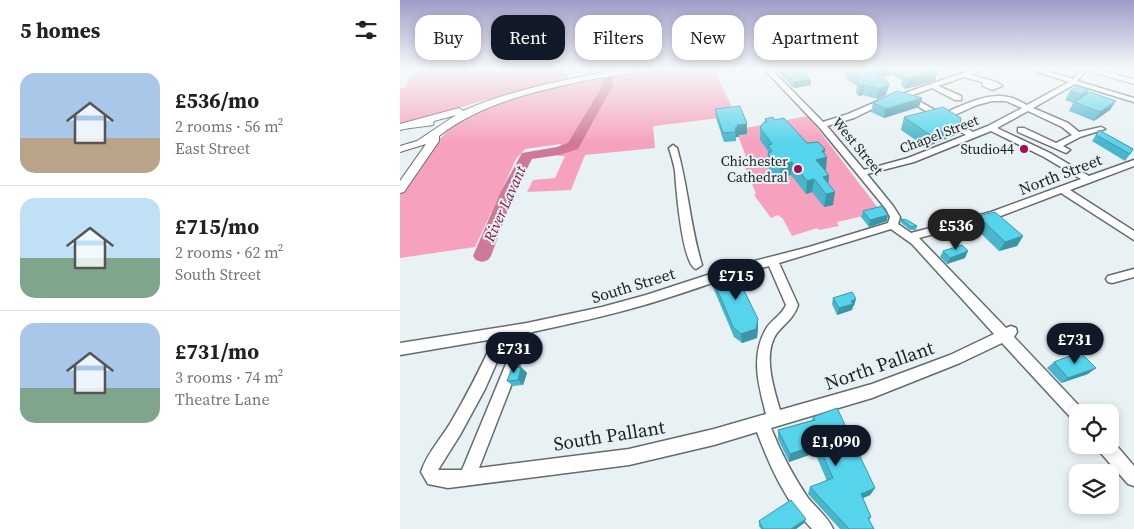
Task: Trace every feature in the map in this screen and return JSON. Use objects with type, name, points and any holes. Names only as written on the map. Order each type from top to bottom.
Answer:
[{"type":"main road","points":[[401,126],[421,122],[514,94]]},
{"type":"main road","points":[[400,149],[422,144],[453,119],[470,111],[523,94]]},
{"type":"main road","points":[[400,190],[434,141],[439,127],[433,123],[421,122]]},
{"type":"main road","points":[[400,149],[412,152],[412,156],[400,178]]},
{"type":"street","name":"West Street","points":[[791,94],[822,125],[894,212],[895,219],[892,225]]},
{"type":"street","points":[[822,125],[853,115],[894,96],[910,94]]},
{"type":"street","points":[[949,94],[958,98]]},
{"type":"street","name":"Chapel Street","points":[[862,173],[911,160],[992,128],[1052,94]]},
{"type":"street","points":[[1115,94],[1134,100]]},
{"type":"street","points":[[903,96],[916,101],[972,135]]},
{"type":"street","points":[[943,117],[995,98],[1008,99],[1065,125],[1076,136]]},
{"type":"street","points":[[992,128],[1048,155],[1087,179]]},
{"type":"street","points":[[1058,145],[1076,136],[1102,129]]},
{"type":"street","points":[[1021,130],[1066,150]]},
{"type":"street","points":[[673,148],[680,173],[688,236],[698,272]]},
{"type":"street","name":"North Street","points":[[909,237],[994,215],[1134,163]]},
{"type":"street","points":[[1061,189],[1134,236]]},
{"type":"street","points":[[892,225],[916,241],[1069,406]]},
{"type":"street","name":"South Street","points":[[402,349],[500,331],[527,328],[602,312],[646,300],[698,272],[772,260],[810,251],[892,225]]},
{"type":"street","points":[[772,260],[792,305],[789,315],[772,330],[766,342],[764,352],[770,402],[771,450],[786,480],[811,516],[824,529]]},
{"type":"street","points":[[1112,279],[1134,273]]},
{"type":"street","points":[[467,478],[527,328]]},
{"type":"street","name":"South Pallant","points":[[500,331],[480,384],[455,430],[431,466],[429,472],[431,476],[448,480],[629,457],[769,422]]},
{"type":"street","name":"North Pallant","points":[[769,422],[872,391],[961,357],[1003,336]]},
{"type":"street","points":[[1113,454],[1134,478]]},
{"type":"shaded area","points":[[400,94],[410,94],[400,100]]},
{"type":"shaded area","points":[[410,94],[508,94],[400,124],[400,100]]},
{"type":"shaded area","points":[[527,94],[726,94],[736,116],[654,126],[655,148],[585,155],[571,190],[527,192],[533,180],[555,178],[565,156],[558,156],[561,144],[525,149],[516,159],[475,247],[400,258],[400,195],[437,142],[461,117]]},
{"type":"shaded area","points":[[808,116],[881,212],[837,222],[839,226],[819,230],[817,228],[792,236],[783,219],[778,215],[771,218],[754,195],[756,194],[742,159],[746,157],[738,135],[747,134],[745,128]]},
{"type":"building","points":[[892,94],[907,94],[922,98],[886,109],[873,103]]},
{"type":"building","points":[[1087,94],[1095,94],[1116,101],[1100,112],[1074,102]]},
{"type":"building","points":[[740,106],[747,124],[737,125],[738,127],[735,128],[736,132],[723,133],[715,109]]},
{"type":"building","points":[[943,107],[961,118],[960,123],[930,135],[904,117]]},
{"type":"building","points":[[773,117],[775,120],[784,118],[807,143],[818,142],[825,149],[822,151],[827,157],[816,160],[829,175],[823,177],[835,192],[826,194],[814,179],[807,181],[792,162],[781,165],[779,162],[773,161],[768,154],[772,151],[768,145],[772,144],[760,128],[763,123],[767,122],[765,119]]},
{"type":"building","points":[[1099,130],[1133,149],[1130,154],[1096,135]]},
{"type":"building","points":[[882,206],[888,215],[870,220],[863,211]]},
{"type":"building","points":[[995,212],[1023,236],[1005,242],[978,216]]},
{"type":"building","points":[[901,219],[907,220],[917,226],[911,227]]},
{"type":"building","points":[[962,245],[968,251],[950,258],[943,251]]},
{"type":"building","points":[[733,268],[758,319],[756,329],[741,334],[733,327],[711,275]]},
{"type":"building","points":[[852,292],[856,299],[851,301],[853,304],[839,308],[833,298]]},
{"type":"building","points":[[1080,352],[1096,368],[1068,378],[1054,362]]},
{"type":"building","points":[[521,367],[518,380],[507,381],[512,368]]},
{"type":"building","points":[[837,408],[875,488],[861,494],[871,517],[868,518],[874,529],[849,529],[810,487],[833,478],[818,444],[790,454],[778,430],[815,420],[813,417]]},
{"type":"building","points":[[791,500],[806,519],[791,529],[763,529],[759,521]]},
{"type":"waterway","name":"River Lavant","points":[[482,256],[507,193],[527,156],[559,151],[573,146],[603,94]]},
{"type":"place","name":"Studio44","points":[[1024,149]]},
{"type":"place","name":"Chichester Cathedral","points":[[798,169]]}]
